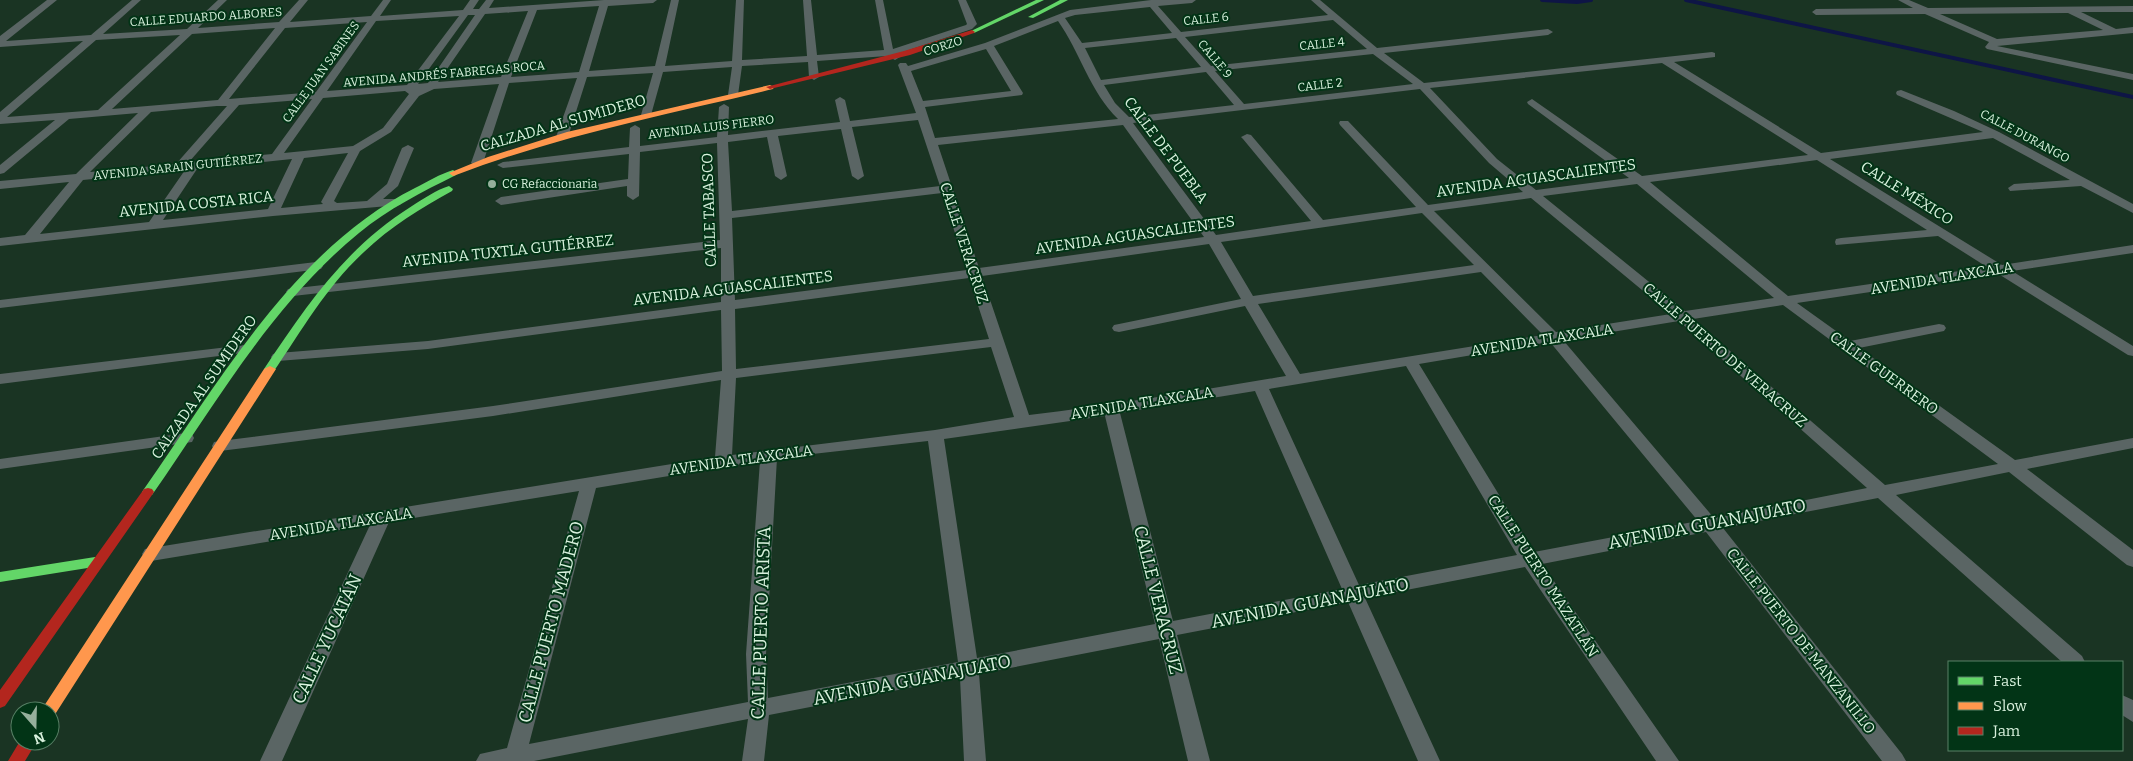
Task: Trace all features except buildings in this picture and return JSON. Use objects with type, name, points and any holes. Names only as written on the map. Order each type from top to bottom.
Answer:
[{"type":"main road","name":"CALZADA AL SUMIDERO","points":[[0,702],[95,562],[186,438],[246,350],[316,266],[356,229],[396,202],[426,185],[477,163],[515,150],[733,95],[898,61],[991,24],[1042,0]]},
{"type":"main road","name":"CALZADA AL SUMIDERO","points":[[55,701],[278,357],[328,288],[350,260],[377,236],[414,209],[466,181],[503,165],[635,128],[724,107],[984,37],[1045,11],[1065,0]]},
{"type":"main road","points":[[0,577],[95,562]]},
{"type":"street","points":[[0,42],[53,0]]},
{"type":"street","points":[[0,119],[137,0]]},
{"type":"street","points":[[101,113],[223,0]]},
{"type":"street","points":[[220,104],[304,0]]},
{"type":"street","name":"CALLE JUAN SABINES","points":[[275,158],[387,0]]},
{"type":"street","points":[[334,207],[327,202],[356,149],[387,130],[475,0]]},
{"type":"street","points":[[430,87],[490,0]]},
{"type":"street","name":"CALLE EDUARDO ALBORES","points":[[0,42],[652,0]]},
{"type":"street","points":[[646,116],[675,0]]},
{"type":"street","points":[[733,95],[737,63],[740,0]]},
{"type":"street","points":[[807,0],[814,77]]},
{"type":"street","name":"CALLE VERACRUZ","points":[[879,0],[898,61],[921,111],[1023,421]]},
{"type":"street","points":[[898,61],[969,27],[972,24],[962,0]]},
{"type":"street","name":"CORZO","points":[[898,61],[988,45],[1073,12],[1109,4],[1192,0]]},
{"type":"street","name":"CALLE PUERTO DE VERACRUZ","points":[[1315,0],[1374,50],[1422,86],[1493,161],[1682,316],[2074,661]]},
{"type":"street","points":[[1902,0],[1993,44],[2133,77]]},
{"type":"street","points":[[1960,0],[1979,9]]},
{"type":"street","points":[[2047,0],[2115,31]]},
{"type":"street","points":[[2126,0],[2133,3]]},
{"type":"street","points":[[562,137],[604,3]]},
{"type":"street","name":"CALLE 9","points":[[1151,3],[1241,107]]},
{"type":"street","points":[[477,163],[505,80],[534,8]]},
{"type":"street","points":[[1816,12],[2133,8]]},
{"type":"street","name":"CALLE DE PUEBLA","points":[[1059,17],[1079,46],[1098,84],[1120,116],[1126,121],[1214,240],[1295,378]]},
{"type":"street","name":"CALLE 6","points":[[1079,46],[1336,17]]},
{"type":"street","points":[[1993,44],[2133,30]]},
{"type":"street","name":"CALLE 4","points":[[1098,84],[1207,69],[1548,32]]},
{"type":"street","points":[[921,111],[1018,94],[988,45]]},
{"type":"street","name":"CALLE 2","points":[[931,142],[1712,55]]},
{"type":"street","name":"AVENIDA ANDRÉS FABREGAS ROCA","points":[[0,119],[412,92],[430,87],[505,80],[811,58],[898,61]]},
{"type":"street","name":"CALLE MÉXICO","points":[[1665,61],[2133,352]]},
{"type":"street","name":"CALLE DURANGO","points":[[1901,93],[1995,134],[2133,209]]},
{"type":"street","points":[[840,100],[844,125],[858,176]]},
{"type":"street","name":"CALLE GUERRERO","points":[[1532,102],[1640,180],[1787,302],[2012,466],[2133,560]]},
{"type":"street","points":[[179,167],[235,103]]},
{"type":"street","name":"CALLE TABASCO","points":[[723,462],[729,374],[727,243],[722,140],[724,107]]},
{"type":"street","points":[[30,238],[79,177],[150,108]]},
{"type":"street","name":"AVENIDA LUIS FIERRO","points":[[503,165],[844,125],[921,111]]},
{"type":"street","points":[[0,170],[66,116]]},
{"type":"street","name":"CALLE PUERTO DE MANZANILLO","points":[[1344,124],[1426,210],[1554,338],[1710,524],[1895,761]]},
{"type":"street","points":[[633,196],[635,128]]},
{"type":"street","points":[[772,134],[781,176]]},
{"type":"street","name":"AVENIDA AGUASCALIENTES","points":[[278,357],[428,345],[974,273],[1532,194],[1995,134]]},
{"type":"street","points":[[1247,137],[1321,225]]},
{"type":"street","points":[[370,204],[392,186],[408,148]]},
{"type":"street","name":"AVENIDA SARAIN GUTIÉRREZ","points":[[0,185],[356,149]]},
{"type":"street","points":[[273,212],[300,154]]},
{"type":"street","points":[[154,224],[193,166]]},
{"type":"street","points":[[502,201],[634,182]]},
{"type":"street","points":[[2014,188],[2082,182]]},
{"type":"street","points":[[726,215],[946,189]]},
{"type":"street","name":"AVENIDA COSTA RICA","points":[[0,242],[154,224],[396,202]]},
{"type":"street","points":[[1841,242],[1940,232]]},
{"type":"street","name":"AVENIDA TUXTLA GUTIÉRREZ","points":[[293,292],[727,243]]},
{"type":"street","name":"AVENIDA TLAXCALA","points":[[151,554],[769,454],[935,435],[1111,410],[1295,378],[1682,316],[1787,302],[2133,249]]},
{"type":"street","points":[[0,304],[316,266]]},
{"type":"street","points":[[1118,328],[1250,302],[1484,268]]},
{"type":"street","points":[[1847,346],[1939,328]]},
{"type":"street","points":[[220,446],[493,411],[729,374],[997,342]]},
{"type":"street","points":[[0,379],[246,350]]},
{"type":"street","name":"CALLE PUERTO MAZATLÁN","points":[[1410,360],[1528,558],[1668,761]]},
{"type":"street","points":[[1259,384],[1429,761]]},
{"type":"street","name":"CALLE VERACRUZ","points":[[1111,410],[1199,761]]},
{"type":"street","points":[[935,435],[969,669],[975,761]]},
{"type":"street","points":[[0,464],[186,438]]},
{"type":"street","name":"AVENIDA GUANAJUATO","points":[[487,761],[514,758],[1355,594],[1528,558],[2133,443]]},
{"type":"street","name":"CALLE PUERTO ARISTA","points":[[753,761],[759,709],[756,654],[769,454]]},
{"type":"street","name":"CALLE PUERTO MADERO","points":[[514,758],[589,483]]},
{"type":"street","name":"CALLE YUCATÁN","points":[[271,761],[382,517]]},
{"type":"street","points":[[2123,704],[2133,713]]},
{"type":"waterway","points":[[1542,0],[1577,2],[1591,0]]},
{"type":"waterway","points":[[1686,0],[2133,97]]},
{"type":"traffic: fast","points":[[972,32],[1041,0]]},
{"type":"traffic: fast","points":[[1031,17],[1065,0]]},
{"type":"traffic: fast","points":[[148,492],[245,353],[278,309],[315,268],[355,231],[401,199],[453,173]]},
{"type":"traffic: fast","points":[[270,369],[323,291],[347,263],[381,232],[425,202],[449,189]]},
{"type":"traffic: fast","points":[[0,577],[95,562]]},
{"type":"traffic: slow","points":[[453,173],[570,134],[770,87]]},
{"type":"traffic: slow","points":[[55,701],[270,369]]},
{"type":"traffic: jam","points":[[770,87],[907,53],[972,32]]},
{"type":"traffic: jam","points":[[0,702],[148,492]]},
{"type":"traffic: jam","points":[[16,761],[22,751]]},
{"type":"place","name":"CG Refaccionaria","points":[[492,184]]}]
